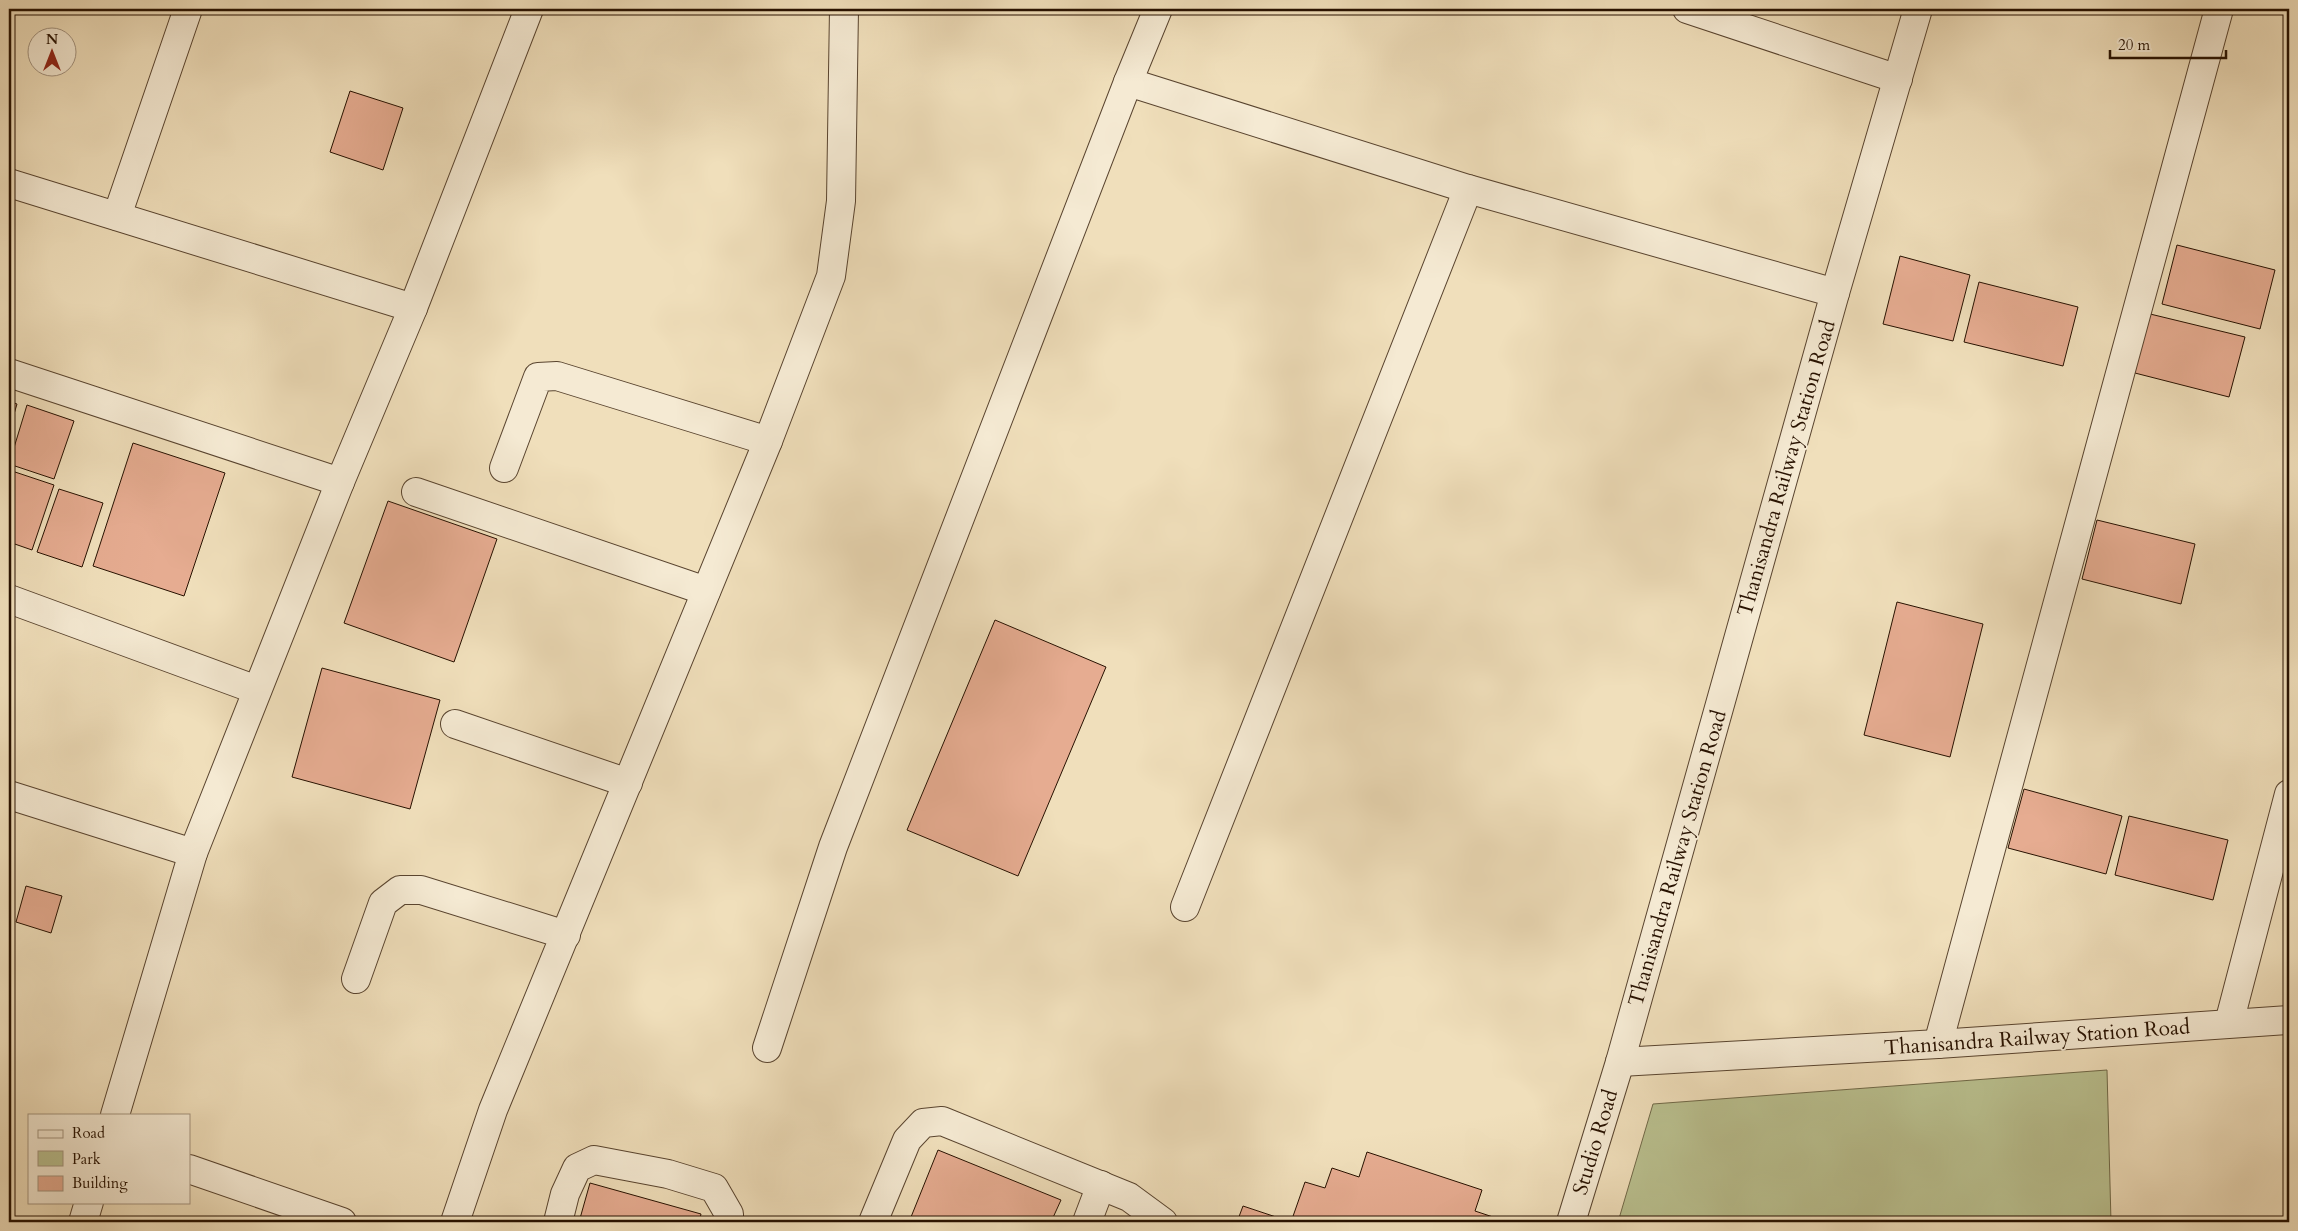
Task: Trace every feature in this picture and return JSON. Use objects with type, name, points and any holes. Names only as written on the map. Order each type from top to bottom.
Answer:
[{"type":"street","points":[[117,216],[188,9]]},
{"type":"street","points":[[115,1114],[193,853],[340,482],[413,308],[529,9]]},
{"type":"street","points":[[456,1222],[494,1110],[768,441],[826,291],[836,250],[841,201],[844,9]]},
{"type":"street","points":[[767,1048],[832,847],[1158,9]]},
{"type":"street","points":[[1687,9],[1898,79]]},
{"type":"street","name":"Thanisandra Railway Station Road","points":[[1918,9],[1834,293],[1620,1062],[1938,1044],[2289,1020]]},
{"type":"street","points":[[1938,1044],[2220,9]]},
{"type":"street","points":[[1128,82],[1468,188],[1834,293]]},
{"type":"street","points":[[9,183],[413,308]]},
{"type":"street","points":[[1185,907],[1468,188]]},
{"type":"street","points":[[9,373],[340,482]]},
{"type":"street","points":[[504,468],[538,377],[557,376],[768,441]]},
{"type":"street","points":[[416,492],[706,591]]},
{"type":"street","points":[[9,599],[257,690]]},
{"type":"street","points":[[455,724],[628,783]]},
{"type":"street","points":[[2229,1023],[2289,794]]},
{"type":"street","points":[[9,795],[193,853]]},
{"type":"street","points":[[356,978],[383,903],[400,890],[421,890],[566,935]]},
{"type":"street","name":"Studio Road","points":[[1570,1222],[1620,1062]]},
{"type":"street","points":[[873,1222],[907,1140],[922,1123],[942,1121],[1129,1197],[1159,1221]]},
{"type":"street","points":[[558,1222],[565,1194],[577,1168],[594,1160],[668,1174],[714,1188],[729,1214],[729,1222]]},
{"type":"street","points":[[190,1169],[342,1222]]},
{"type":"street","points":[[1088,1222],[1101,1185]]},
{"type":"street","points":[[83,1222],[88,1204]]},
{"type":"green space","points":[[2107,1070],[2111,1222],[1618,1222],[1653,1104]]},
{"type":"building","points":[[350,91],[403,108],[383,170],[330,152]]},
{"type":"building","points":[[2177,245],[2275,270],[2260,329],[2162,304]]},
{"type":"building","points":[[1900,256],[1970,275],[1953,341],[1883,324]]},
{"type":"building","points":[[1979,282],[2078,307],[2063,366],[1964,342]]},
{"type":"building","points":[[2146,313],[2245,337],[2229,397],[2131,372]]},
{"type":"building","points":[[9,401],[17,404],[9,431]]},
{"type":"building","points":[[27,405],[74,421],[54,479],[9,464]]},
{"type":"building","points":[[133,443],[225,473],[184,596],[93,566]]},
{"type":"building","points":[[9,470],[54,485],[32,550],[9,542]]},
{"type":"building","points":[[59,489],[103,503],[82,567],[37,552]]},
{"type":"building","points":[[388,501],[497,539],[454,662],[344,623]]},
{"type":"building","points":[[2097,520],[2195,544],[2181,604],[2082,579]]},
{"type":"building","points":[[1897,602],[1983,624],[1950,757],[1864,735]]},
{"type":"building","points":[[995,620],[1106,667],[1018,876],[907,830]]},
{"type":"building","points":[[322,668],[440,700],[410,809],[292,777]]},
{"type":"building","points":[[2024,789],[2122,816],[2106,874],[2008,848]]},
{"type":"building","points":[[2129,816],[2228,840],[2213,900],[2115,875]]},
{"type":"building","points":[[26,886],[62,896],[51,933],[16,922]]},
{"type":"building","points":[[938,1150],[1061,1200],[1051,1222],[909,1222]]},
{"type":"building","points":[[1367,1152],[1482,1190],[1475,1211],[1508,1222],[1291,1222],[1305,1182],[1325,1188],[1332,1168],[1359,1177]]},
{"type":"building","points":[[590,1183],[701,1214],[699,1222],[579,1222]]},
{"type":"building","points":[[1243,1206],[1291,1222],[1237,1222]]}]
